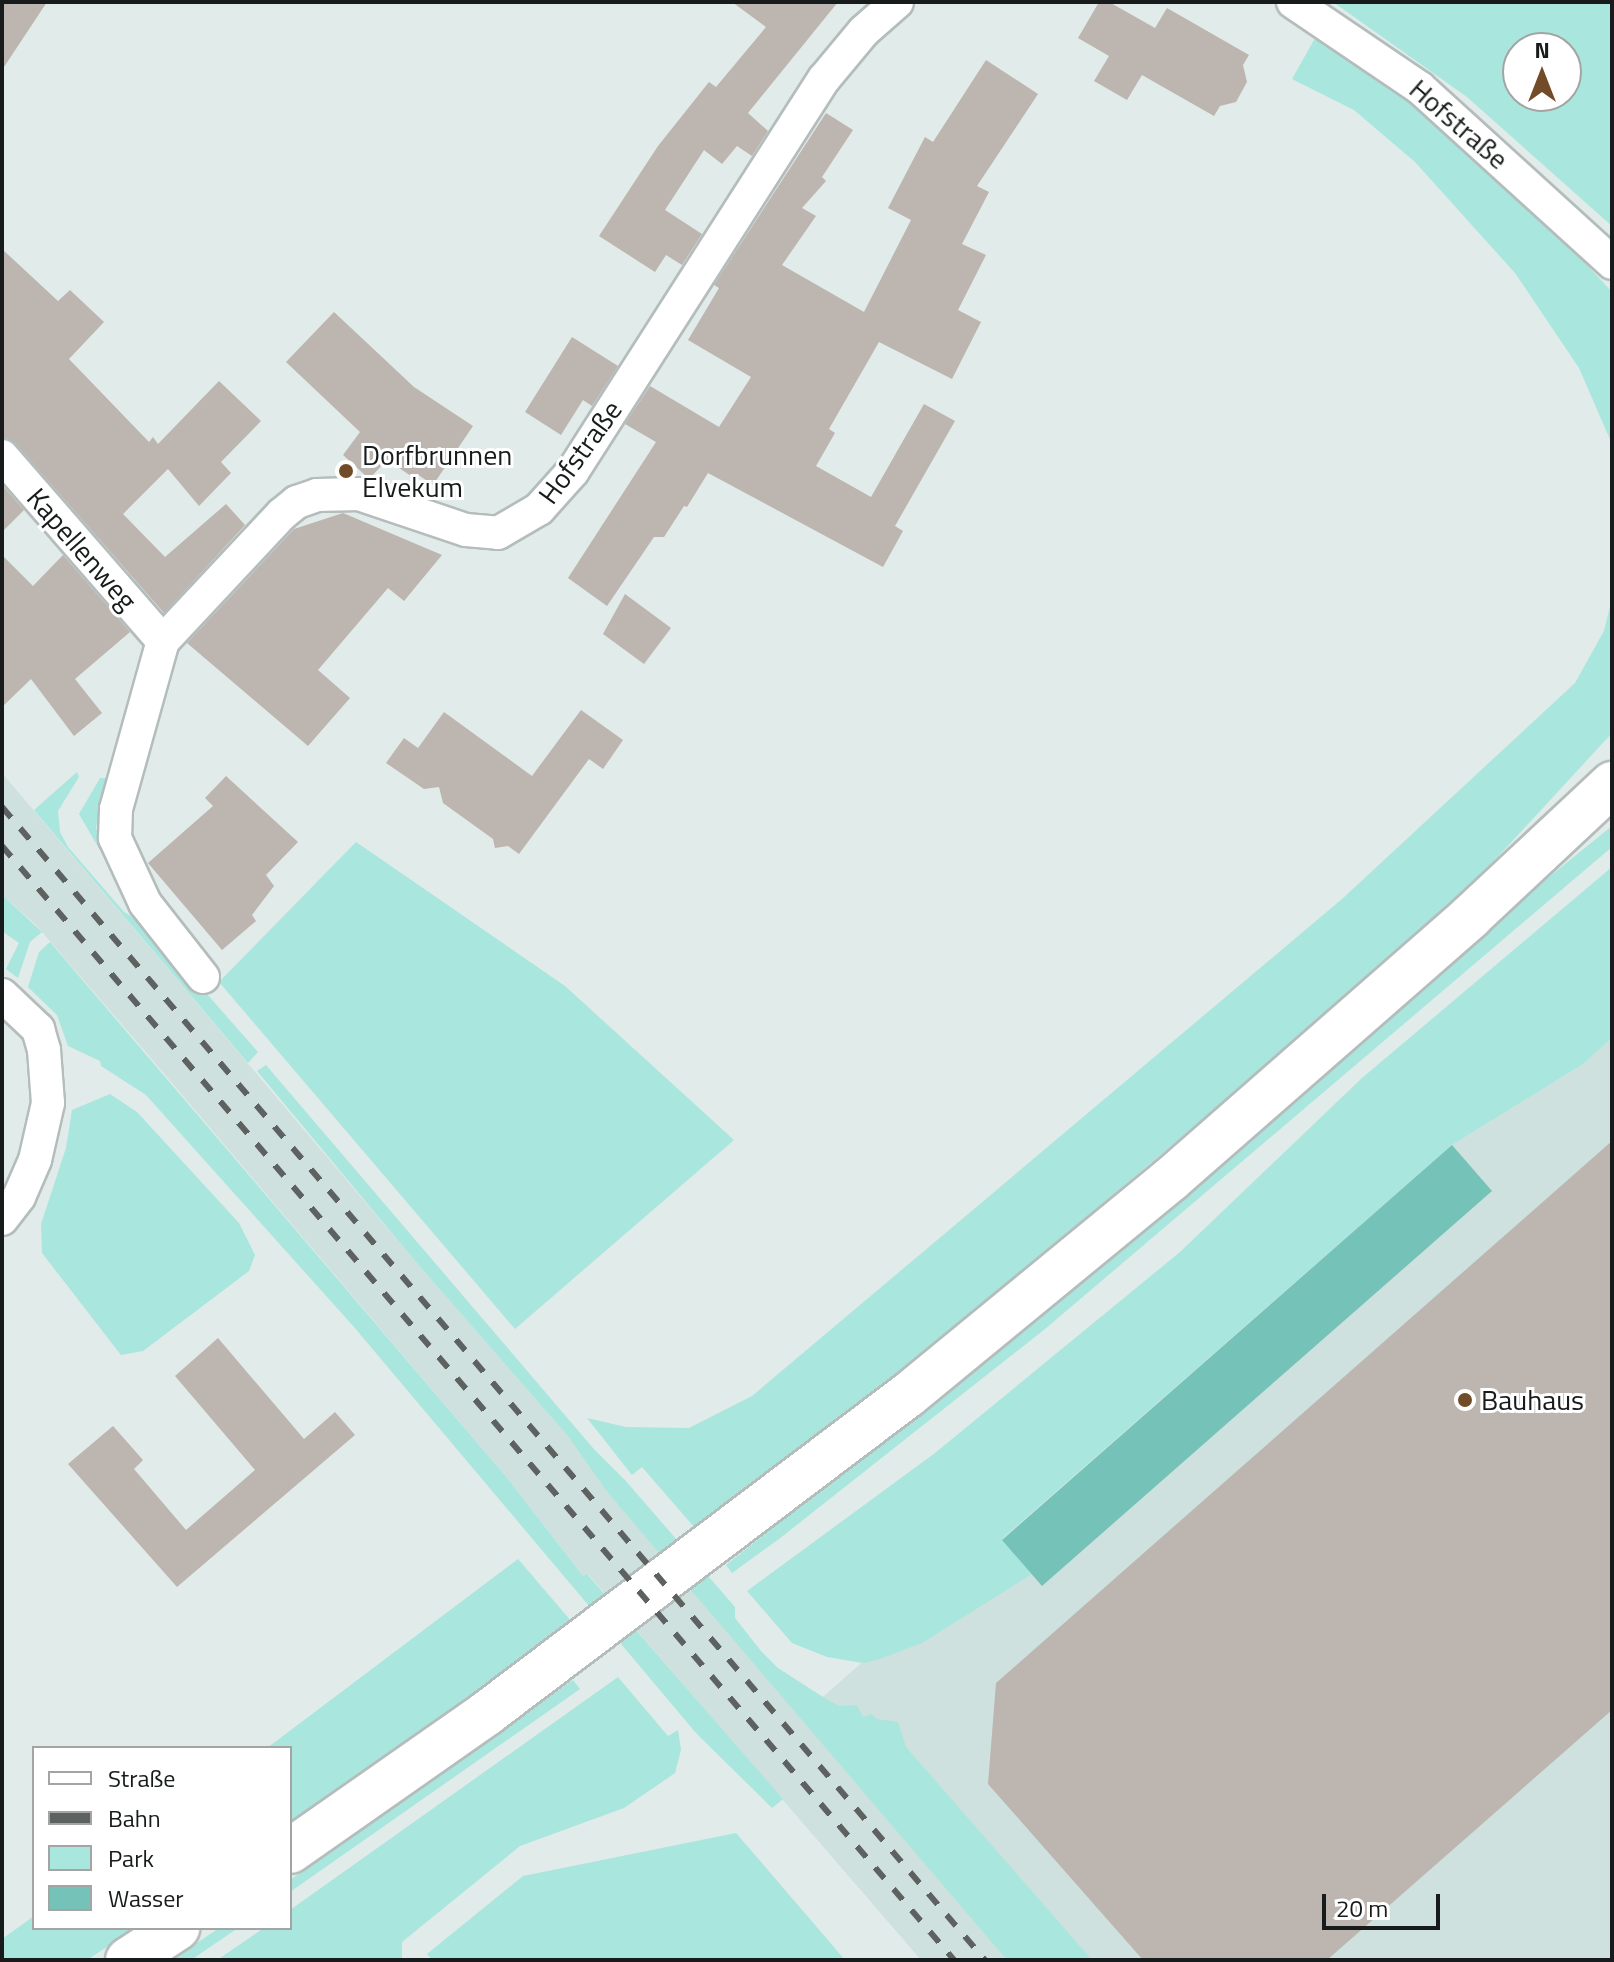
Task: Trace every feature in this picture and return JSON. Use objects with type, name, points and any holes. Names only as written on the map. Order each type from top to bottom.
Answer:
[{"type":"main road","points":[[292,1850],[487,1713],[908,1395],[1183,1169],[1470,917],[1612,784]]},
{"type":"main road","points":[[128,1960],[174,1930]]},
{"type":"street","name":"Hofstraße","points":[[203,977],[145,903],[115,838],[116,809],[163,641],[282,514],[297,502],[317,495],[359,494],[466,530],[498,533],[539,509],[573,471],[824,79],[864,31],[897,2]]},
{"type":"street","name":"Hofstraße","points":[[1293,2],[1420,88],[1612,263]]},
{"type":"street","name":"Kapellenweg","points":[[2,456],[163,641]]},
{"type":"street","points":[[2,995],[38,1029],[48,1078],[48,1103],[35,1160],[19,1197],[2,1219]]},
{"type":"shaded area","points":[[2,773],[416,1262],[567,1435],[608,1493],[801,1716],[1452,1145],[1583,1064],[1612,1038],[1612,1960],[921,1960],[588,1574],[584,1577],[508,1479],[144,1050],[36,925],[2,895]]},
{"type":"green space","points":[[1333,2],[1612,2],[1612,226],[1467,97]]},
{"type":"green space","points":[[1318,33],[1412,98],[1548,223],[1612,292],[1612,444],[1579,368],[1515,273],[1415,162],[1354,110],[1292,79]]},
{"type":"green space","points":[[1612,599],[1612,733],[1469,888],[1226,1100],[937,1342],[694,1527],[642,1467],[632,1475],[587,1418],[626,1427],[689,1428],[752,1396],[1342,899],[1575,683],[1604,631]]},
{"type":"green space","points":[[77,772],[79,777],[58,811],[60,832],[68,847],[124,912],[147,926],[258,1052],[248,1063],[34,810]]},
{"type":"green space","points":[[100,778],[109,778],[110,784],[101,798],[96,828],[122,888],[79,814]]},
{"type":"green space","points":[[1612,826],[1612,847],[1045,1329],[732,1573],[726,1565],[1116,1255],[1528,894]]},
{"type":"green space","points":[[356,842],[565,986],[734,1140],[515,1329],[219,982]]},
{"type":"green space","points":[[1612,867],[1612,1038],[1583,1064],[1452,1145],[1002,1539],[1032,1574],[922,1643],[877,1660],[863,1663],[827,1657],[792,1643],[747,1591],[935,1453],[1180,1252],[1362,1078]]},
{"type":"green space","points":[[2,895],[42,932],[30,942],[18,978],[6,969],[19,943],[2,931]]},
{"type":"green space","points":[[50,942],[508,1479],[583,1576],[587,1574],[783,1799],[772,1808],[696,1733],[354,1327],[146,1095],[101,1066],[100,1061],[68,1046],[57,1015],[28,987],[39,952]]},
{"type":"green space","points":[[266,1065],[593,1448],[625,1480],[735,1607],[735,1618],[761,1651],[778,1668],[839,1706],[857,1705],[863,1717],[872,1714],[877,1719],[898,1722],[906,1747],[1092,1960],[1007,1960],[608,1493],[567,1435],[416,1262],[257,1071]]},
{"type":"green space","points":[[110,1094],[137,1112],[239,1223],[255,1255],[249,1271],[143,1351],[121,1355],[42,1253],[41,1224],[66,1148],[72,1110]]},
{"type":"green space","points":[[518,1559],[572,1622],[292,1823],[292,1746],[270,1746]]},
{"type":"green space","points":[[618,1677],[668,1736],[678,1730],[681,1750],[675,1773],[624,1808],[520,1846],[402,1942],[402,1960],[217,1960],[261,1930],[292,1930],[292,1909]]},
{"type":"green space","points":[[573,1680],[580,1689],[292,1891],[292,1879]]},
{"type":"green space","points":[[736,1833],[845,1960],[432,1960],[427,1954],[523,1876]]},
{"type":"green space","points":[[32,1917],[32,1930],[133,1930],[87,1960],[2,1960],[2,1939]]},
{"type":"green space","points":[[216,1930],[235,1930],[191,1960],[172,1960]]},
{"type":"water","points":[[1452,1145],[1492,1191],[1042,1586],[1002,1540]]},
{"type":"building","points":[[2,2],[47,2],[2,70]]},
{"type":"building","points":[[732,2],[838,2],[748,113],[768,131],[752,156],[737,146],[722,164],[704,150],[665,210],[702,234],[682,265],[666,255],[655,272],[599,236],[658,146],[709,82],[716,87],[766,27]]},
{"type":"building","points":[[1099,2],[1109,2],[1155,28],[1167,8],[1249,55],[1243,65],[1247,82],[1236,102],[1220,106],[1214,116],[1142,75],[1127,100],[1094,81],[1109,56],[1078,38]]},
{"type":"building","points":[[986,60],[1038,94],[977,186],[989,192],[962,244],[986,255],[958,310],[981,322],[952,379],[879,342],[829,429],[835,433],[816,466],[871,497],[924,404],[955,421],[895,526],[903,531],[883,567],[708,473],[664,537],[654,537],[607,606],[568,578],[656,442],[625,424],[650,386],[719,427],[751,377],[688,340],[719,288],[714,285],[826,113],[853,130],[822,177],[826,181],[802,208],[816,216],[782,265],[864,312],[911,220],[888,208],[925,137],[933,142]]},
{"type":"building","points":[[2,249],[58,301],[70,290],[104,322],[69,359],[149,442],[153,437],[158,444],[219,381],[261,421],[221,462],[231,473],[199,506],[168,469],[123,514],[165,557],[226,504],[245,525],[164,613],[16,444],[2,438]]},
{"type":"building","points":[[334,312],[414,387],[473,426],[433,485],[417,474],[414,478],[387,460],[370,478],[366,476],[343,455],[360,432],[286,362]]},
{"type":"building","points":[[572,337],[618,366],[592,406],[583,400],[561,435],[525,412]]},
{"type":"building","points":[[2,485],[24,510],[2,532]]},
{"type":"building","points":[[343,513],[442,555],[404,601],[388,588],[318,670],[350,698],[308,746],[187,643],[294,529]]},
{"type":"building","points":[[2,555],[33,586],[63,555],[130,632],[75,679],[102,713],[74,736],[31,679],[2,707]]},
{"type":"building","points":[[625,594],[671,628],[644,664],[603,634]]},
{"type":"building","points":[[581,710],[623,740],[603,769],[589,759],[519,854],[508,846],[495,848],[493,839],[443,803],[439,787],[424,789],[386,763],[404,738],[418,748],[444,712],[532,776]]},
{"type":"building","points":[[226,776],[298,842],[266,875],[274,886],[252,915],[256,921],[222,950],[148,863],[213,806],[205,798]]},
{"type":"building","name":"Bauhaus","points":[[1612,1141],[1612,1710],[1327,1960],[1143,1960],[988,1784],[996,1683]]},
{"type":"building","points":[[218,1338],[304,1439],[335,1412],[355,1435],[177,1587],[68,1464],[113,1426],[143,1460],[134,1469],[186,1530],[255,1470],[175,1376]]},
{"type":"railway","points":[[2,807],[985,1960]]},
{"type":"railway","points":[[2,846],[954,1960]]},
{"type":"place","name":"Dorfbrunnen Elvekum","points":[[346,471]]},
{"type":"place","name":"Bauhaus","points":[[1465,1400]]}]
